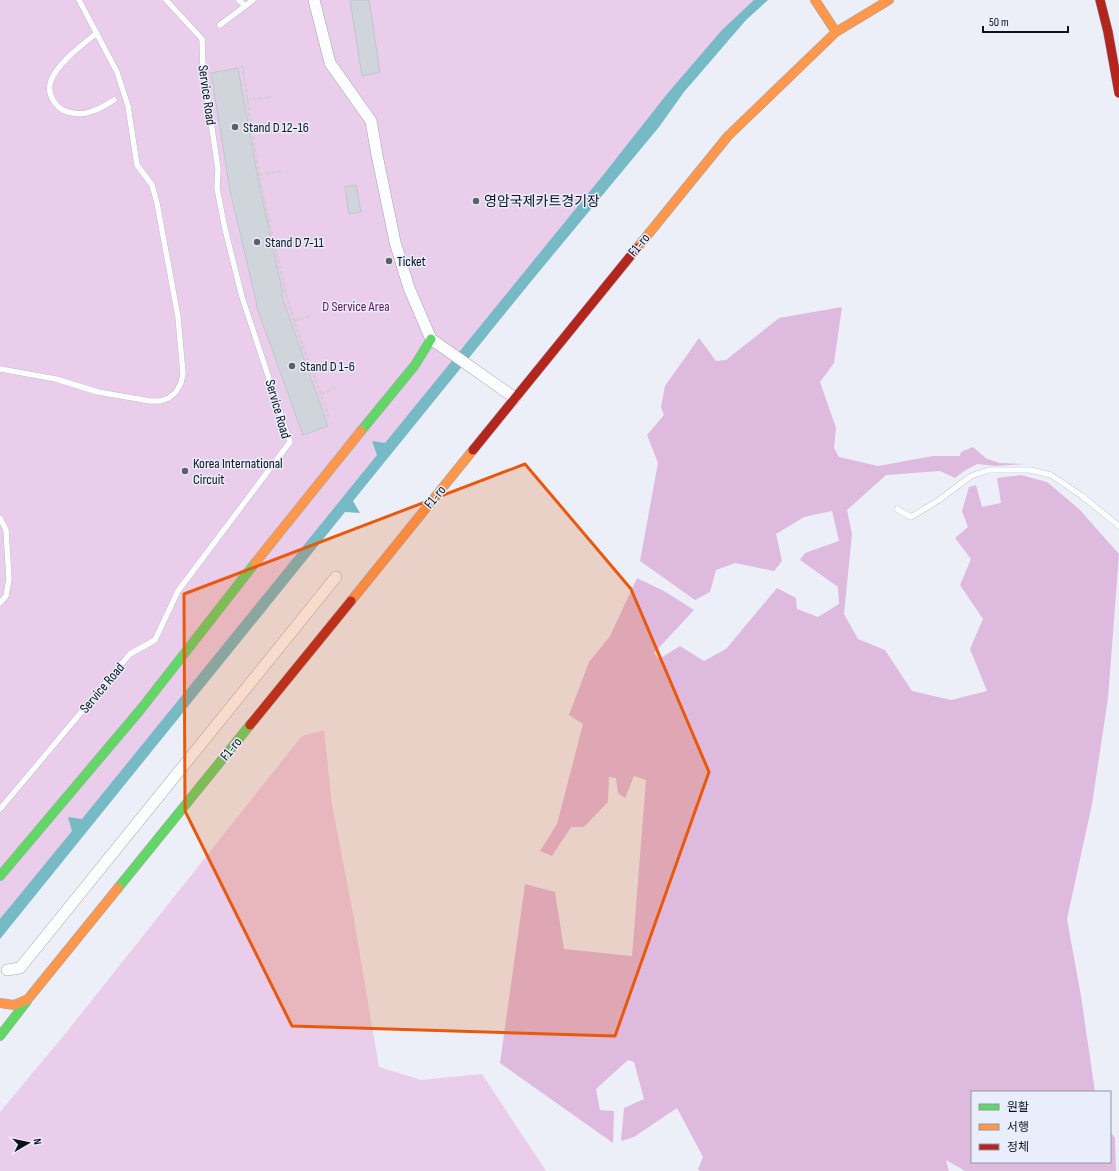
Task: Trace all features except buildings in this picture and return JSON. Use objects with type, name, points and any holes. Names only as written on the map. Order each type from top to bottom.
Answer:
[{"type":"main road","points":[[815,0],[836,32]]},
{"type":"main road","name":"F1-ro","points":[[0,1036],[28,999],[728,136],[836,32],[889,0]]},
{"type":"main road","points":[[1100,0],[1108,32],[1119,93]]},
{"type":"main road","points":[[0,876],[141,709],[294,513],[415,365],[431,339]]},
{"type":"main road","points":[[0,1003],[15,1006],[28,999]]},
{"type":"street","points":[[314,0],[330,63],[371,121],[395,242],[408,288],[431,339],[515,398]]},
{"type":"street","points":[[7,970],[20,968],[336,577]]},
{"type":"lane","points":[[0,369],[56,379],[98,392],[150,401],[160,401],[170,398],[176,392],[181,383],[183,374],[178,317],[152,185],[137,165],[128,106],[117,72],[78,0]]},
{"type":"lane","name":"Service Road","points":[[0,808],[130,654],[155,640],[178,590],[290,442],[242,297],[225,229],[217,188],[218,169],[203,68],[202,39],[166,0]]},
{"type":"lane","points":[[239,0],[245,6]]},
{"type":"lane","points":[[220,25],[253,0]]},
{"type":"lane","points":[[97,33],[67,59],[56,72],[51,81],[49,90],[52,99],[58,107],[68,112],[89,113],[114,100]]},
{"type":"lane","points":[[897,508],[911,517],[971,476],[989,470],[1030,470],[1051,475],[1082,496],[1119,526]]},
{"type":"lane","points":[[0,518],[6,530],[9,579],[6,596],[0,603]]},
{"type":"path","points":[[242,65],[259,175],[276,246],[286,297],[329,417]]},
{"type":"path","points":[[247,100],[272,97]]},
{"type":"path","points":[[259,175],[283,171]]},
{"type":"path","points":[[276,246],[295,243]]},
{"type":"path","points":[[294,321],[310,316]]},
{"type":"path","points":[[321,394],[338,386]]},
{"type":"highlighted area","points":[[525,464],[631,589],[709,772],[615,1036],[292,1026],[185,811],[184,594]]},
{"type":"green space","name":"Korea International Circuit","points":[[0,0],[762,0],[742,13],[0,930]]},
{"type":"green space","points":[[324,730],[332,805],[353,914],[379,1067],[421,1080],[482,1074],[546,1171],[0,1171],[0,1112],[65,1034],[302,736]]},
{"type":"shaded area","points":[[842,307],[834,363],[820,382],[836,428],[834,448],[839,457],[878,466],[933,456],[960,456],[961,452],[973,447],[987,459],[1000,463],[1024,464],[997,466],[977,464],[955,478],[940,471],[886,475],[847,510],[852,534],[844,614],[858,639],[885,650],[912,691],[951,700],[987,691],[970,649],[983,619],[960,585],[971,559],[955,538],[968,527],[962,511],[969,487],[976,485],[982,507],[1001,503],[997,478],[1021,475],[1047,482],[1079,509],[1119,554],[1108,698],[1092,804],[1067,919],[1081,996],[1095,1091],[971,1091],[971,1163],[1111,1163],[1111,1132],[1115,1138],[1116,1171],[965,1171],[946,1160],[949,1171],[700,1171],[698,1169],[703,1157],[677,1108],[634,1137],[621,1141],[624,1108],[644,1099],[634,1062],[628,1060],[596,1089],[600,1110],[614,1111],[613,1143],[500,1063],[525,884],[555,892],[564,949],[632,956],[646,780],[634,776],[625,798],[618,793],[616,778],[609,777],[608,802],[584,827],[571,827],[552,856],[540,851],[557,824],[583,724],[569,715],[589,662],[610,636],[637,578],[664,591],[694,610],[654,653],[659,659],[680,646],[704,661],[726,649],[777,588],[796,598],[797,609],[818,617],[839,604],[838,587],[800,560],[805,553],[839,541],[832,511],[804,517],[776,534],[782,561],[774,571],[735,563],[716,570],[710,592],[695,600],[640,561],[658,463],[647,435],[664,415],[661,407],[665,386],[699,338],[716,361],[726,360],[779,318]]},
{"type":"water","points":[[754,0],[768,0],[746,20],[684,92],[659,127],[533,279],[353,501],[360,513],[345,512],[0,939],[0,919],[72,831],[68,817],[82,819],[377,455],[372,441],[385,443],[604,174],[667,94],[722,30]]},
{"type":"traffic: fast","points":[[361,431],[415,365],[431,339]]},
{"type":"traffic: fast","points":[[0,876],[141,709],[255,563]]},
{"type":"traffic: fast","points":[[118,888],[250,725]]},
{"type":"traffic: fast","points":[[0,1036],[27,1001]]},
{"type":"traffic: slow","points":[[815,0],[836,32]]},
{"type":"traffic: slow","points":[[637,248],[728,136],[836,32],[889,0]]},
{"type":"traffic: slow","points":[[255,563],[361,431]]},
{"type":"traffic: slow","points":[[351,601],[473,450]]},
{"type":"traffic: slow","points":[[0,1003],[14,1005],[28,999],[118,888]]},
{"type":"traffic: jam","points":[[1100,0],[1108,32],[1119,93]]},
{"type":"traffic: jam","points":[[473,450],[637,248]]},
{"type":"traffic: jam","points":[[250,725],[351,601]]},
{"type":"place","name":"Stand D 12-16","points":[[235,127]]},
{"type":"place","name":"영암국제카트경기장","points":[[476,201]]},
{"type":"place","name":"Stand D 7-11","points":[[257,242]]},
{"type":"place","name":"Ticket","points":[[389,261]]},
{"type":"place","name":"Stand D 1-6","points":[[292,366]]},
{"type":"place","name":"Korea International Circuit","points":[[185,471]]},
{"type":"park label","name":"D Service Area","points":[[356,306]]}]
